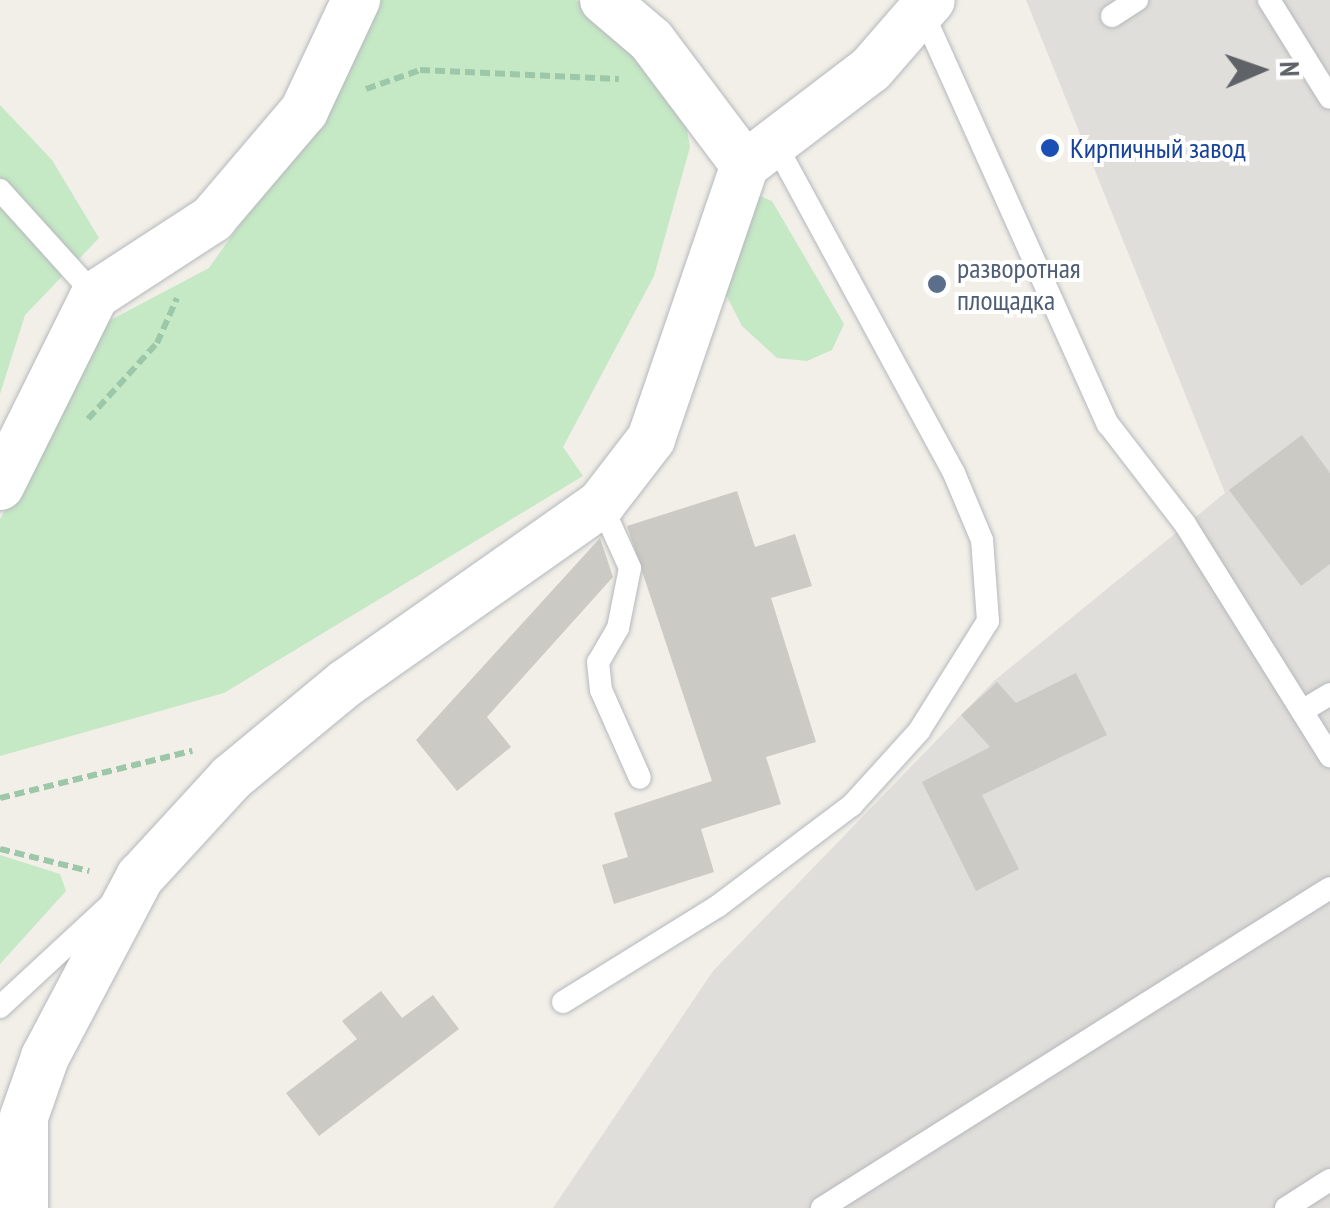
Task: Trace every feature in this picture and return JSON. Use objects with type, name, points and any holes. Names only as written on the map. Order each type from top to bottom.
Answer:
[{"type":"street","points":[[0,486],[95,296],[212,219],[304,112],[356,0]]},
{"type":"street","points":[[604,0],[651,40],[697,102],[760,154]]},
{"type":"street","points":[[24,1208],[24,1117],[44,1057],[140,877],[282,736],[601,504],[651,439],[760,154],[871,68],[927,5]]},
{"type":"lane","points":[[1112,16],[1137,0]]},
{"type":"lane","points":[[1268,0],[1330,98]]},
{"type":"lane","points":[[927,5],[1108,424],[1185,524],[1330,756]]},
{"type":"lane","points":[[562,1002],[718,906],[852,805],[919,730],[988,622],[982,540],[954,473],[760,154]]},
{"type":"lane","points":[[0,190],[95,296]]},
{"type":"lane","points":[[601,504],[630,568],[618,628],[598,662],[601,690],[640,778]]},
{"type":"lane","points":[[1302,712],[1330,694]]},
{"type":"lane","points":[[0,1007],[140,877]]},
{"type":"lane","points":[[822,1208],[1330,888]]},
{"type":"lane","points":[[1286,1208],[1330,1180]]},
{"type":"path","points":[[304,112],[420,70],[507,67],[596,72],[697,102]]},
{"type":"path","points":[[84,423],[157,343],[180,290]]},
{"type":"path","points":[[0,798],[282,736]]},
{"type":"path","points":[[0,849],[140,877]]},
{"type":"shaded area","points":[[1026,0],[1330,0],[1330,1208],[553,1208],[713,971],[995,680],[1225,493]]},
{"type":"green space","points":[[373,0],[576,0],[616,25],[685,119],[690,147],[654,276],[563,447],[583,476],[224,693],[0,756],[0,519],[103,324],[209,268],[298,142]]},
{"type":"green space","points":[[0,105],[52,160],[99,238],[25,315],[0,394]]},
{"type":"green space","points":[[750,192],[772,201],[844,324],[832,350],[807,361],[777,358],[742,326],[723,289]]},
{"type":"green space","points":[[0,855],[60,874],[66,891],[0,964]]},
{"type":"building","points":[[1302,435],[1330,473],[1330,564],[1301,586],[1229,490]]},
{"type":"building","points":[[737,491],[755,547],[795,534],[812,586],[771,598],[816,742],[766,757],[781,804],[701,829],[714,872],[614,904],[602,865],[628,857],[614,813],[712,781],[627,526]]},
{"type":"building","points":[[600,538],[613,577],[487,717],[511,747],[457,791],[416,740]]},
{"type":"building","points":[[1076,673],[1107,735],[982,795],[1019,869],[976,891],[922,782],[990,747],[961,715],[997,682],[1016,703]]},
{"type":"building","points":[[381,991],[402,1018],[433,995],[459,1029],[319,1136],[286,1093],[357,1039],[342,1021]]},
{"type":"place","name":"Кирпичный завод","points":[[1050,148]]},
{"type":"place","name":"разворотная площадка","points":[[937,284]]}]
